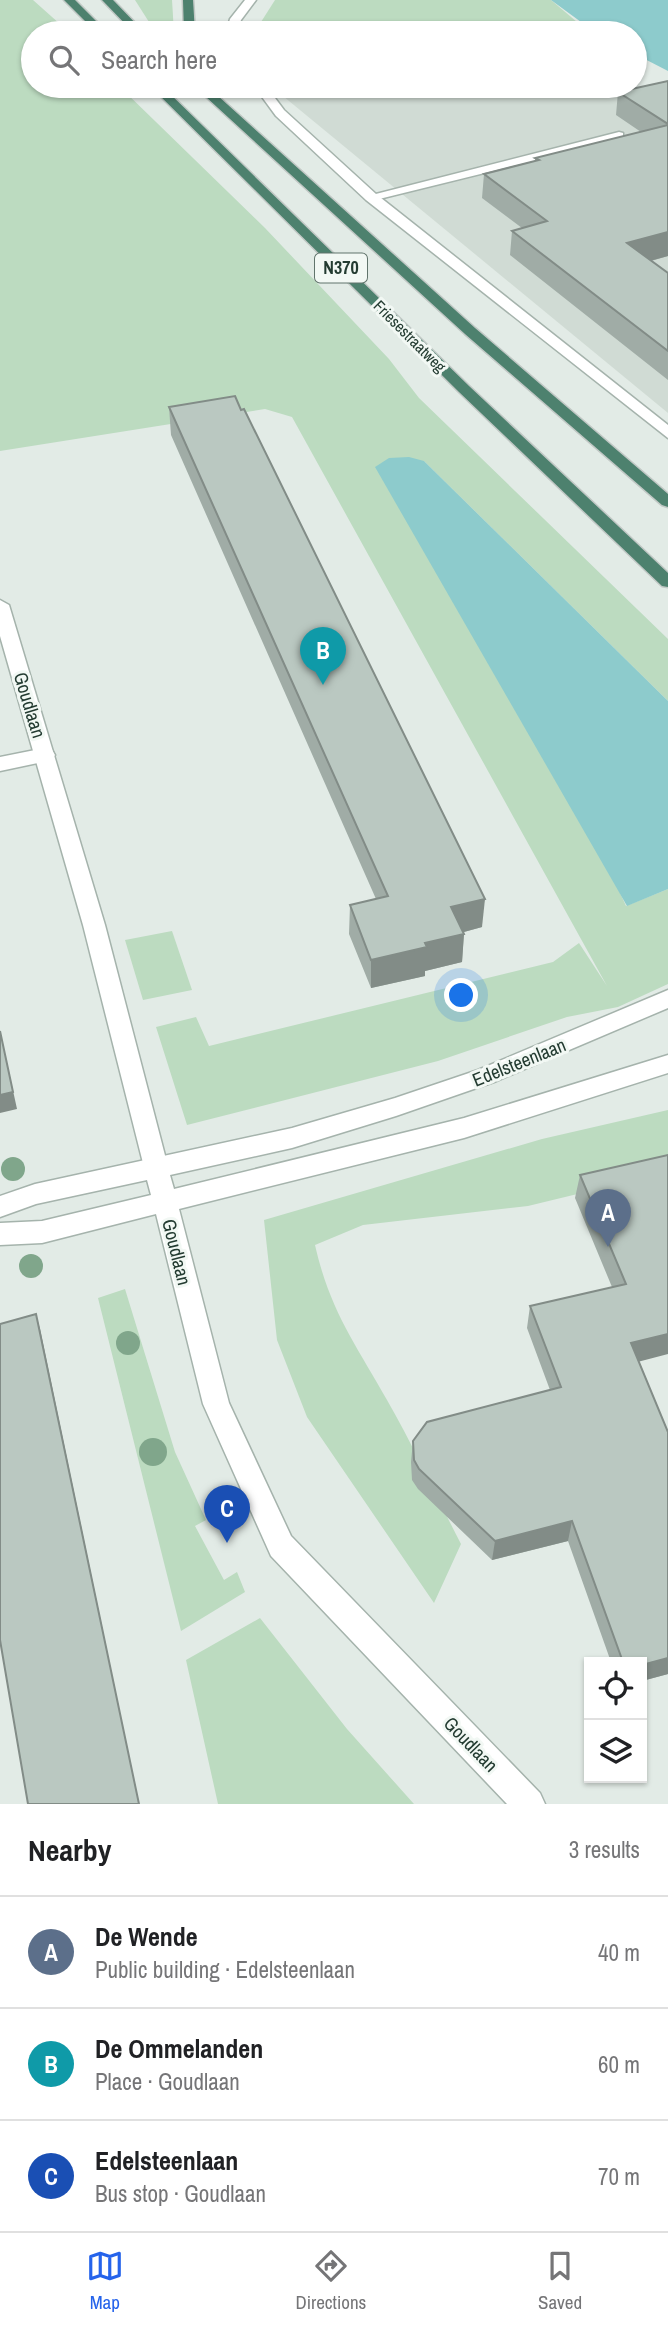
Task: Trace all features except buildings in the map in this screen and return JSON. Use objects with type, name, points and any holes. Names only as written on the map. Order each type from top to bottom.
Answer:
[{"type":"highway","points":[[107,0],[128,21]]},
{"type":"highway","points":[[188,0],[189,21]]},
{"type":"highway","points":[[70,2],[90,21]]},
{"type":"highway","name":"Friesestraatweg","points":[[168,98],[473,398],[668,582]]},
{"type":"highway","name":"N370","points":[[213,98],[480,340],[668,502]]},
{"type":"street","points":[[235,21],[251,0]]},
{"type":"street","points":[[269,98],[281,113],[371,197],[668,433]]},
{"type":"street","points":[[371,197],[619,136]]},
{"type":"street","name":"Goudlaan","points":[[0,605],[94,925],[216,1404],[281,1546],[529,1804]]},
{"type":"street","points":[[0,764],[45,755]]},
{"type":"street","name":"Edelsteenlaan","points":[[0,1207],[35,1194],[300,1136],[396,1107],[486,1076],[668,999]]},
{"type":"street","points":[[0,1234],[41,1232],[464,1128],[668,1064]]},
{"type":"shaded area","points":[[285,98],[646,98],[668,112],[668,413]]},
{"type":"green space","points":[[0,0],[33,0],[57,21],[21,21],[21,98],[131,98],[265,228],[389,359],[419,398],[668,639],[668,701],[424,461],[626,906],[668,889],[668,984],[618,1007],[567,1017],[438,1061],[187,1125],[156,1027],[196,1017],[209,1046],[553,962],[579,943],[607,986],[292,417],[265,409],[0,451]]},
{"type":"green space","points":[[135,0],[172,0],[173,21],[148,21]]},
{"type":"green space","points":[[275,0],[551,0],[576,21],[262,21]]},
{"type":"green space","points":[[172,931],[192,990],[143,1000],[125,940]]},
{"type":"green space","points":[[668,1110],[668,1172],[528,1206],[363,1225],[315,1245],[336,1308],[397,1418],[461,1544],[434,1603],[307,1417],[277,1340],[264,1220],[542,1139]]},
{"type":"green space","points":[[125,1289],[175,1452],[206,1520],[195,1526],[224,1580],[237,1572],[245,1592],[181,1631],[98,1298]]},
{"type":"green space","points":[[260,1618],[347,1729],[414,1804],[218,1804],[186,1660]]},
{"type":"water","points":[[551,0],[668,0],[668,71],[647,60],[647,21],[580,21]]},
{"type":"water","points":[[409,457],[424,461],[668,701],[668,889],[627,906],[375,467],[389,458]]},
{"type":"place","name":"De Ommelanden","points":[[323,685]]},
{"type":"place","name":"De Wende","points":[[608,1247]]},
{"type":"place","name":"Edelsteenlaan","points":[[227,1543]]}]
